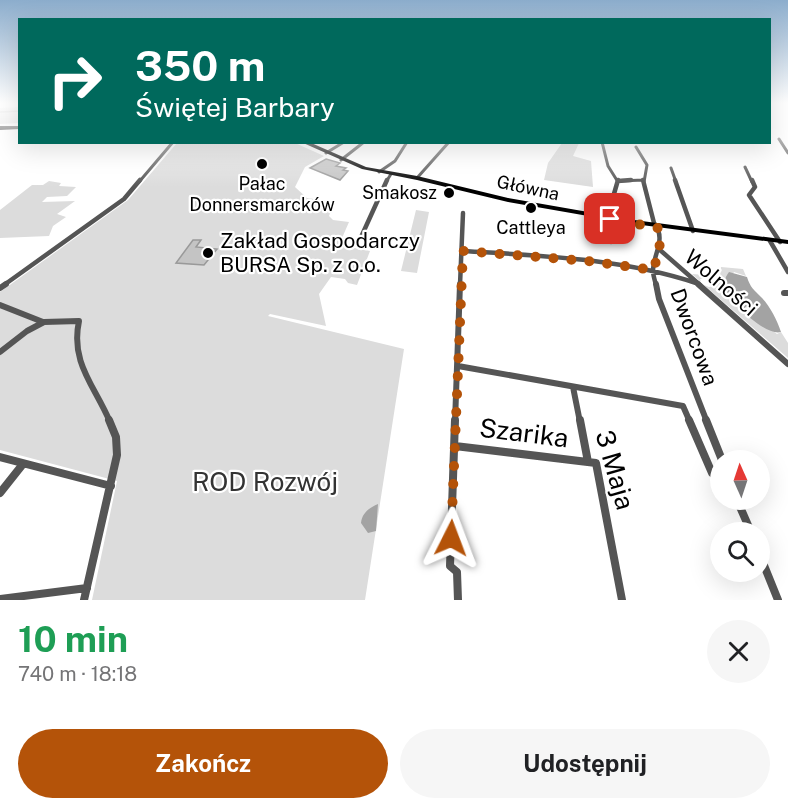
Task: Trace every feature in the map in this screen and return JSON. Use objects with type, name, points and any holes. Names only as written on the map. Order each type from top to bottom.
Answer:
[{"type":"main road","name":"Główna","points":[[307,144],[341,160],[379,172],[417,178],[503,198],[656,226],[784,242]]},
{"type":"street","points":[[779,139],[788,153]]},
{"type":"street","points":[[0,288],[124,199],[171,144]]},
{"type":"street","points":[[326,153],[341,144]]},
{"type":"street","points":[[341,160],[361,144]]},
{"type":"street","points":[[379,172],[395,161],[406,144]]},
{"type":"street","points":[[417,178],[447,144]]},
{"type":"street","points":[[603,144],[609,166],[618,181],[608,218],[611,242]]},
{"type":"street","name":"Dworcowa","points":[[636,147],[647,165],[644,180],[658,228],[660,250],[653,270],[659,300],[718,450]]},
{"type":"street","points":[[745,167],[755,186],[749,195],[784,242]]},
{"type":"street","points":[[671,168],[693,231]]},
{"type":"street","points":[[362,235],[379,194],[391,174]]},
{"type":"street","points":[[618,181],[644,180]]},
{"type":"street","points":[[463,600],[458,600],[457,572],[450,566],[450,561],[464,213]]},
{"type":"street","points":[[770,241],[788,272]]},
{"type":"street","name":"Wolności","points":[[660,250],[788,364]]},
{"type":"street","points":[[463,251],[588,261],[653,270],[696,283]]},
{"type":"street","points":[[0,305],[44,322],[79,321],[74,337],[78,353],[115,433],[117,454],[84,600]]},
{"type":"street","points":[[0,352],[27,331],[44,322]]},
{"type":"street","points":[[458,366],[683,406],[710,468]]},
{"type":"street","name":"3 Maja","points":[[573,387],[588,462],[596,463],[622,600]]},
{"type":"street","name":"Szarika","points":[[455,446],[588,462]]},
{"type":"street","points":[[0,457],[111,486]]},
{"type":"street","points":[[0,493],[23,464]]},
{"type":"street","points":[[770,580],[778,600]]},
{"type":"street","points":[[0,599],[87,588]]},
{"type":"green space","name":"ROD Rozwój","points":[[176,144],[297,144],[324,156],[305,167],[295,187],[307,198],[334,202],[329,216],[333,220],[349,222],[339,245],[370,251],[357,285],[348,283],[345,279],[331,277],[319,294],[326,326],[270,314],[268,316],[404,349],[365,600],[92,600],[117,481],[0,450],[0,292],[128,200]]},
{"type":"green space","points":[[561,144],[579,144],[573,156],[591,161],[593,187],[544,180],[548,163]]},
{"type":"green space","points":[[49,181],[61,183],[59,186],[76,187],[67,196],[47,197],[42,202],[75,201],[57,214],[66,217],[53,226],[49,236],[0,238],[0,210],[32,185],[43,185]]},
{"type":"green space","points":[[416,210],[429,212],[417,273],[401,271]]},
{"type":"green space","points":[[721,267],[743,269],[746,276],[734,272],[725,287],[736,303],[777,334],[781,332],[788,343],[788,358],[704,285],[714,286],[707,278],[700,279],[701,282],[692,274],[720,276]]},
{"type":"shaded area","points":[[729,272],[747,277],[752,288],[770,309],[781,332],[766,329],[732,300],[725,286]]},
{"type":"shaded area","points":[[378,504],[376,531],[368,533],[361,523],[363,516],[366,511]]},
{"type":"building","points":[[326,159],[340,163],[336,166],[346,168],[343,170],[348,171],[340,180],[310,168]]},
{"type":"building","name":"Zakład Gospodarczy BURSA Sp. z o.o.","points":[[193,240],[201,240],[196,247],[217,249],[204,265],[176,263]]},
{"type":"place","name":"Pałac Donnersmarcków","points":[[262,164]]},
{"type":"place","name":"Smakosz","points":[[449,193]]},
{"type":"place","name":"Cattleya","points":[[531,208]]},
{"type":"place","name":"Zakład Gospodarczy BURSA Sp. z o.o.","points":[[208,253]]},
{"type":"route","points":[[451,538],[463,251],[588,261],[653,270],[660,250],[658,228],[610,219]]}]
